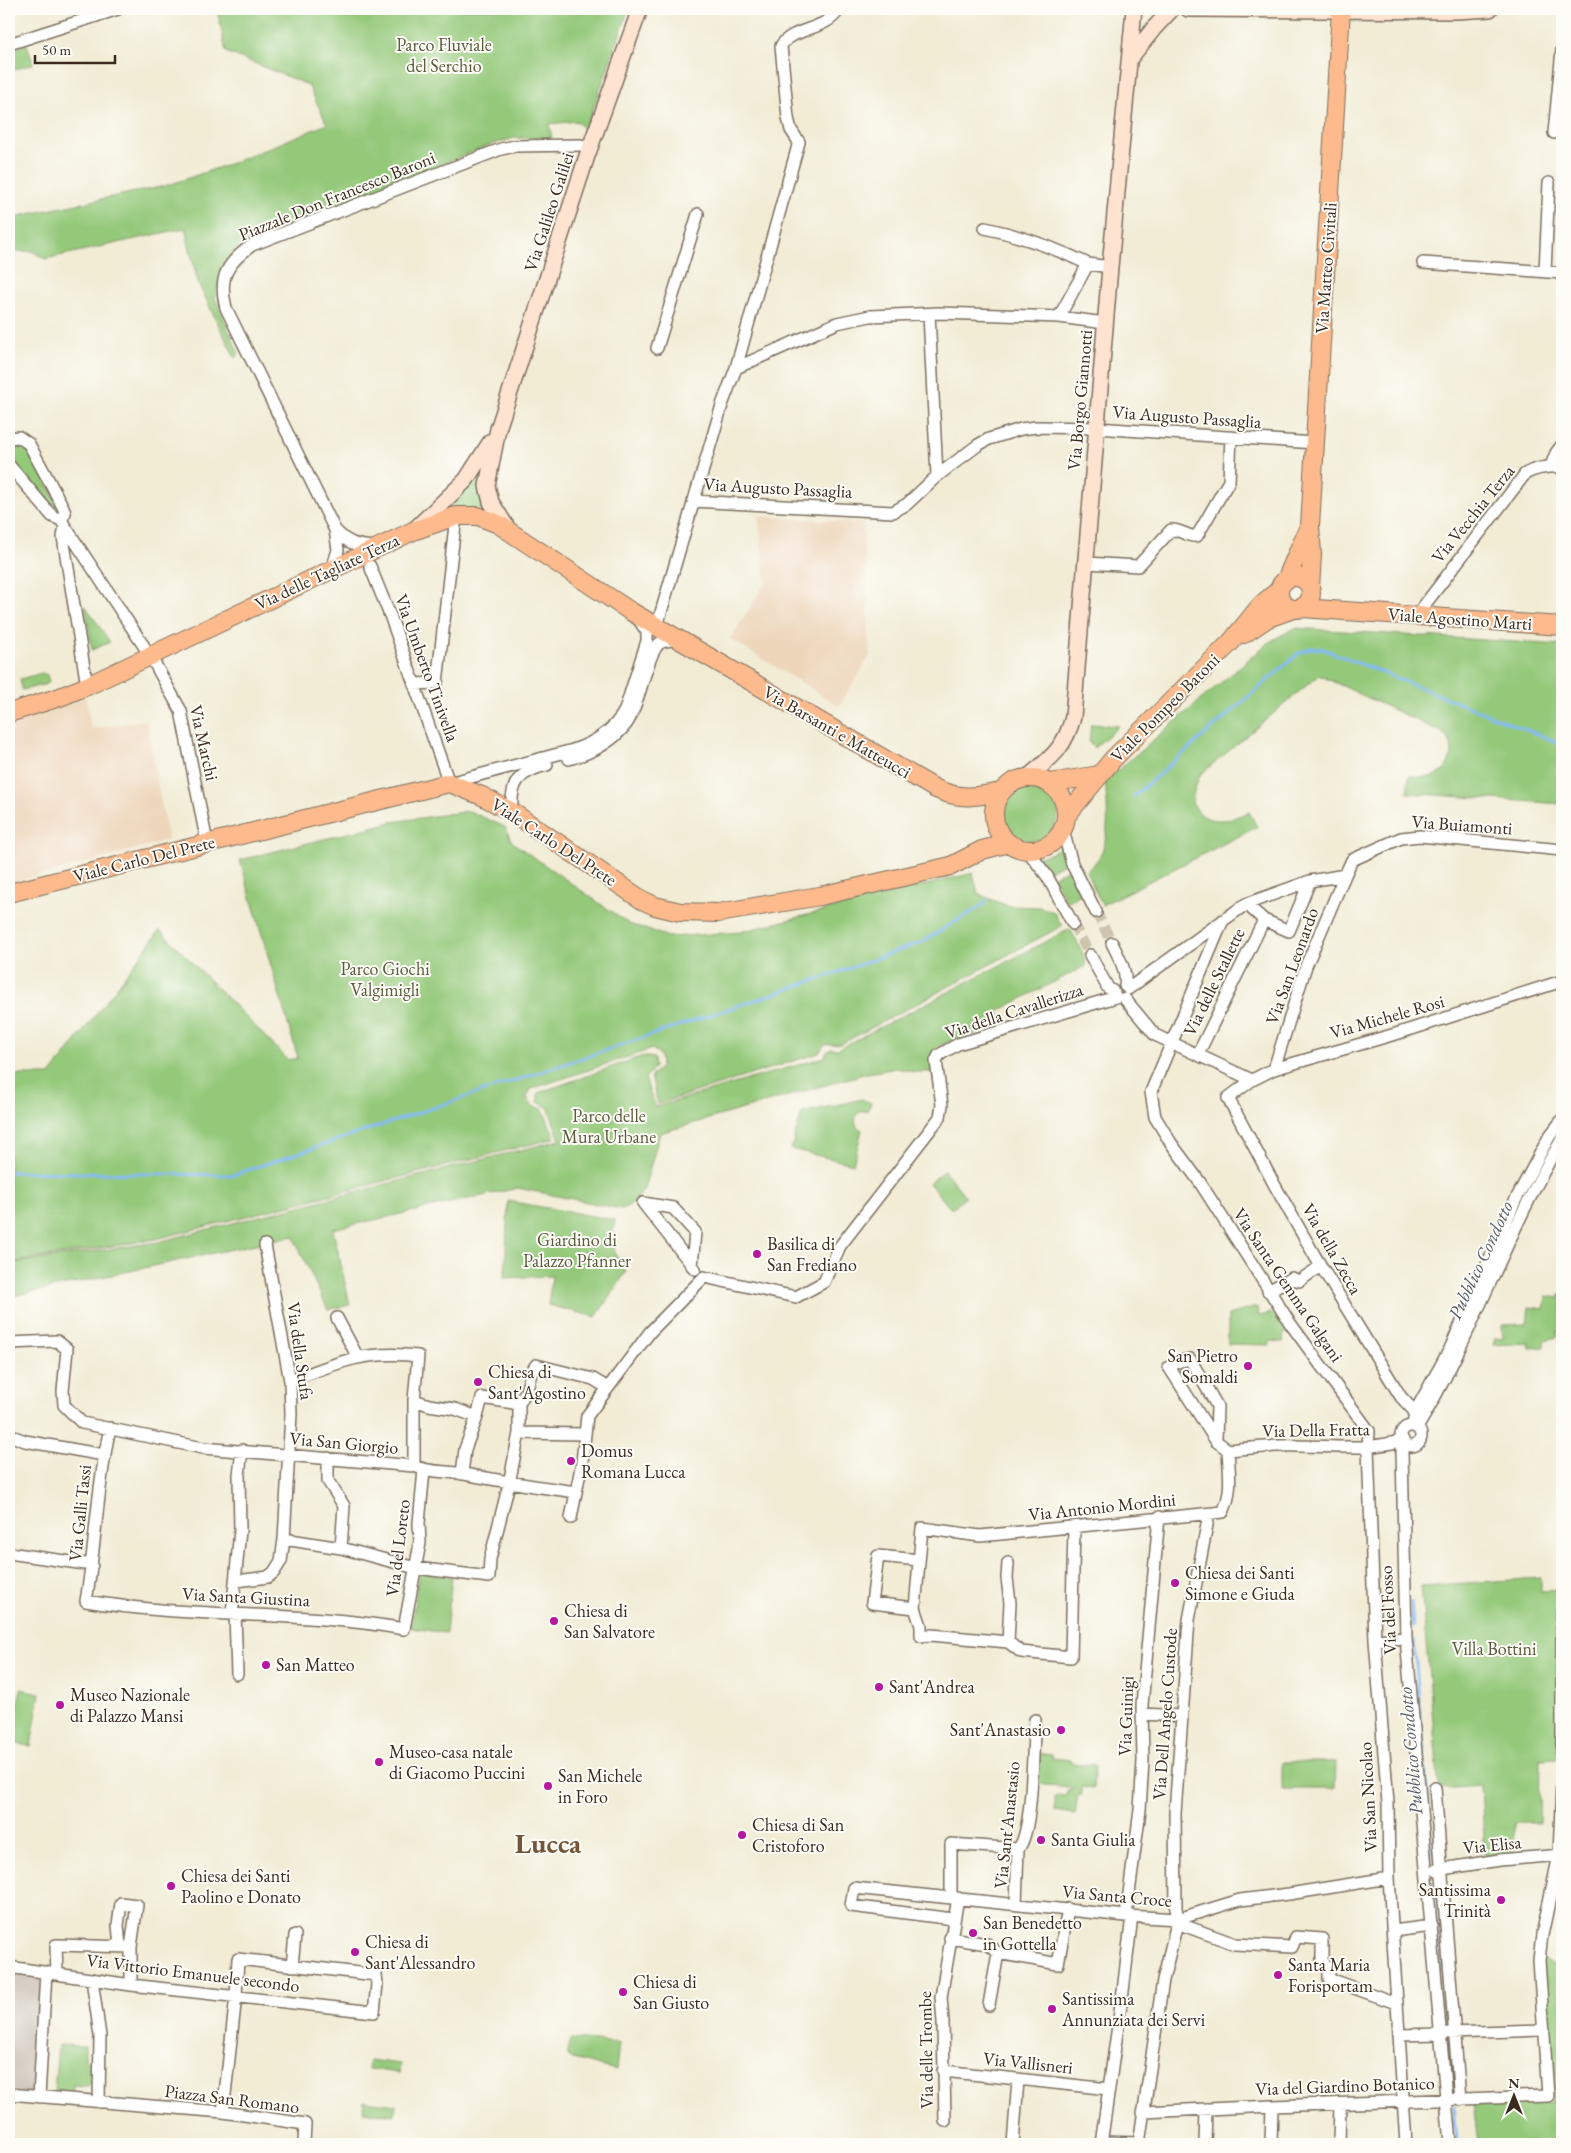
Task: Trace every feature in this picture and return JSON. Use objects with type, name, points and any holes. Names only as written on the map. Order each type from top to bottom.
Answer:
[{"type":"main road","name":"Via Matteo Civitali","points":[[1310,589],[1312,555],[1310,526],[1314,443],[1341,10]]},
{"type":"main road","name":"Via delle Tagliate Terza","points":[[9,713],[60,697],[87,686],[413,531],[456,516],[478,516],[508,529]]},
{"type":"main road","name":"Via Matteo Civitali","points":[[1282,585],[1310,526]]},
{"type":"main road","name":"Via Barsanti e Matteucci","points":[[508,529],[630,612],[936,789],[967,798],[1001,792]]},
{"type":"main road","points":[[1293,577],[1301,578],[1307,582],[1310,589],[1310,600],[1298,608],[1282,603],[1282,585],[1293,577]]},
{"type":"main road","name":"Viale Pompeo Batoni","points":[[1065,822],[1099,775],[1142,729],[1231,642],[1261,605],[1282,585]]},
{"type":"main road","name":"Viale Agostino Marti","points":[[1310,589],[1318,596],[1358,612]]},
{"type":"main road","name":"Viale Agostino Marti","points":[[1298,608],[1562,626]]},
{"type":"main road","name":"Viale Pompeo Batoni","points":[[1231,642],[1268,618],[1298,608]]},
{"type":"main road","name":"Viale Pompeo Batoni","points":[[1050,783],[1099,775]]},
{"type":"main road","points":[[1028,777],[1039,778],[1050,783],[1062,795],[1065,822],[1058,837],[1048,845],[1036,850],[1027,850],[1009,843],[1001,835],[994,821],[994,806],[1001,792],[1014,781],[1028,777]]},
{"type":"main road","name":"Viale Carlo Del Prete","points":[[9,893],[449,784],[482,796],[512,812],[642,900],[667,909],[699,914],[718,913],[820,896],[951,866],[982,850],[1009,843]]},
{"type":"street","points":[[9,44],[118,9]]},
{"type":"street","name":"Via Galileo Galilei","points":[[508,529],[491,502],[487,486],[498,429],[584,151],[596,130],[640,9]]},
{"type":"street","points":[[657,626],[722,405],[736,368],[799,142],[791,130],[788,118],[781,46],[787,38],[824,23],[836,14],[839,9]]},
{"type":"street","name":"Via Borgo Giannotti","points":[[1028,777],[1051,759],[1070,731],[1073,715],[1105,323],[1134,9]]},
{"type":"street","points":[[1131,57],[1154,27],[1172,9]]},
{"type":"street","points":[[1188,9],[1457,11],[1490,9]]},
{"type":"street","points":[[1554,133],[1562,50]]},
{"type":"street","name":"Piazzale Don Francesco Baroni","points":[[332,568],[338,550],[335,530],[226,308],[223,294],[228,268],[235,257],[252,245],[501,150],[515,146],[584,151]]},
{"type":"street","points":[[1545,272],[1549,183]]},
{"type":"street","points":[[657,348],[698,214]]},
{"type":"street","points":[[985,228],[1023,237],[1065,252],[1088,264],[1110,267]]},
{"type":"street","points":[[1423,263],[1562,273]]},
{"type":"street","points":[[1059,317],[1088,264]]},
{"type":"street","points":[[736,368],[783,346],[850,319],[929,314],[1059,317],[1105,323]]},
{"type":"street","points":[[929,314],[938,476]]},
{"type":"street","name":"Via Augusto Passaglia","points":[[693,501],[893,512],[907,504],[938,476],[978,445],[1003,434],[1036,427],[1097,428],[1314,443]]},
{"type":"street","name":"Via Galileo Galilei","points":[[413,531],[466,480],[498,429]]},
{"type":"street","points":[[9,438],[19,437],[29,444],[65,513],[63,537],[87,686]]},
{"type":"street","points":[[1086,563],[1138,566],[1166,533],[1171,530],[1180,531],[1193,537],[1197,536],[1229,481],[1231,437]]},
{"type":"street","name":"Via Vecchia Terza","points":[[1416,616],[1525,474],[1534,469],[1557,466],[1556,453],[1562,445]]},
{"type":"street","points":[[9,464],[52,516],[63,523]]},
{"type":"street","points":[[414,684],[437,683],[456,516]]},
{"type":"street","name":"Via Marchi","points":[[63,523],[151,657],[181,711],[207,843]]},
{"type":"street","points":[[335,530],[343,539],[353,545],[378,547]]},
{"type":"street","name":"Via Umberto Tinivella","points":[[370,566],[449,784]]},
{"type":"street","name":"Via Barsanti e Matteucci","points":[[449,784],[583,747],[601,737],[614,725],[625,710],[648,641],[645,628],[630,612]]},
{"type":"street","points":[[512,812],[512,792],[517,780],[524,773],[534,768],[585,755],[605,744],[617,734],[626,724],[637,703],[653,650],[662,642],[680,640]]},
{"type":"street","points":[[1065,822],[1072,864],[1096,912]]},
{"type":"street","name":"Via Buiamonti","points":[[1345,876],[1352,860],[1400,838],[1420,836],[1562,850]]},
{"type":"street","points":[[1027,850],[1047,876],[1073,924]]},
{"type":"street","points":[[1122,993],[1246,904],[1310,882],[1345,876]]},
{"type":"street","name":"Via San Leonardo","points":[[1274,1069],[1306,966],[1345,876]]},
{"type":"street","points":[[1264,920],[1290,931],[1310,882]]},
{"type":"street","name":"Via delle Stallette","points":[[1198,1054],[1264,920],[1246,904]]},
{"type":"street","name":"Via Santa Gemma Galgani","points":[[1227,916],[1171,1041],[1151,1092],[1155,1117],[1268,1291],[1368,1428],[1368,1448]]},
{"type":"street","points":[[1112,943],[1124,967],[1126,977],[1122,993]]},
{"type":"street","points":[[1090,955],[1108,988],[1122,993],[1156,1035],[1252,1080]]},
{"type":"street","name":"Via Michele Rosi","points":[[1228,1098],[1252,1080],[1274,1069],[1399,1033],[1562,981]]},
{"type":"street","name":"Via della Cavallerizza","points":[[704,1277],[796,1297],[824,1282],[840,1246],[940,1117],[942,1105],[936,1061],[939,1055],[958,1044],[1122,993]]},
{"type":"street","name":"Via della Zecca","points":[[1228,1098],[1321,1266],[1401,1397],[1415,1412]]},
{"type":"street","points":[[1415,1427],[1458,1352],[1549,1137],[1562,1120]]},
{"type":"street","points":[[1415,1427],[1415,1412],[1450,1349],[1521,1203],[1562,1139]]},
{"type":"street","points":[[570,1518],[576,1492],[587,1416],[650,1332],[704,1277],[692,1266],[643,1204],[673,1208],[696,1232],[692,1266]]},
{"type":"street","name":"Via della Stufa","points":[[237,1581],[268,1577],[274,1572],[281,1561],[284,1539],[289,1456],[290,1381],[265,1244]]},
{"type":"street","points":[[1299,1281],[1321,1266]]},
{"type":"street","points":[[1268,1291],[1292,1278],[1299,1281],[1304,1292]]},
{"type":"street","points":[[290,1381],[357,1356],[336,1318]]},
{"type":"street","name":"Via San Giorgio","points":[[9,1343],[57,1342],[67,1349],[63,1391],[64,1405],[82,1423],[203,1448],[242,1450],[419,1468],[462,1474],[509,1484],[576,1492]]},
{"type":"street","name":"Via del Loreto","points":[[357,1356],[394,1353],[418,1356],[414,1400],[419,1468],[416,1568],[404,1629]]},
{"type":"street","points":[[1216,1441],[1217,1406],[1190,1359],[1180,1361],[1169,1367],[1216,1441],[1228,1450]]},
{"type":"street","points":[[284,1539],[341,1548],[416,1568],[489,1578],[490,1559],[509,1484],[519,1433],[519,1404],[527,1389],[530,1373],[536,1365],[593,1379],[608,1388]]},
{"type":"street","points":[[462,1474],[465,1449],[482,1398],[519,1404]]},
{"type":"street","points":[[414,1400],[429,1405],[455,1409],[476,1417]]},
{"type":"street","points":[[1415,1427],[1421,1432],[1419,1442],[1414,1445],[1404,1441],[1402,1434],[1405,1428],[1415,1427]]},
{"type":"street","name":"Via Galli Tassi","points":[[86,1601],[104,1455],[110,1428]]},
{"type":"street","points":[[519,1433],[585,1434]]},
{"type":"street","points":[[9,1434],[25,1440],[104,1455]]},
{"type":"street","name":"Via Della Fratta","points":[[1228,1450],[1296,1446],[1368,1448],[1404,1441]]},
{"type":"street","name":"Via del Fosso","points":[[1404,1441],[1402,1450],[1406,1638],[1426,1871],[1448,2033]]},
{"type":"street","name":"Via San Nicolao","points":[[1368,1448],[1375,1640],[1388,1803],[1389,1878],[1406,2144]]},
{"type":"street","points":[[237,1674],[234,1614],[242,1450]]},
{"type":"street","name":"Via Antonio Mordini","points":[[919,1560],[922,1528],[980,1536],[1223,1512],[1227,1504],[1230,1486],[1228,1450]]},
{"type":"street","points":[[328,1458],[328,1482],[344,1506],[341,1548]]},
{"type":"street","name":"Via Dell Angelo Custode","points":[[1139,2144],[1163,1980],[1178,1921],[1176,1908],[1175,1813],[1189,1620],[1209,1514]]},
{"type":"street","name":"Via Guinigi","points":[[1101,2143],[1109,2089],[1140,1810],[1143,1761],[1142,1714],[1159,1517]]},
{"type":"street","points":[[915,1608],[872,1603],[878,1556],[919,1560],[915,1608],[921,1636],[930,1635],[1008,1642],[1021,1652],[1071,1657],[1074,1527]]},
{"type":"street","points":[[9,1553],[92,1564]]},
{"type":"street","points":[[1008,1563],[1007,1578],[1010,1603],[1008,1642]]},
{"type":"street","name":"Via Santa Giustina","points":[[86,1601],[131,1609],[335,1620],[404,1629]]},
{"type":"street","points":[[1399,2035],[1544,2030],[1539,1960],[1542,1934],[1561,1855],[1562,1613]]},
{"type":"street","points":[[1375,1640],[1406,1638]]},
{"type":"street","points":[[1142,1714],[1182,1716]]},
{"type":"street","name":"Via Sant'Anastasio","points":[[1016,1904],[1018,1849],[1022,1845],[1032,1793],[1035,1720]]},
{"type":"street","name":"Via del Fosso","points":[[1435,1788],[1442,1868],[1448,2033],[1453,2100],[1450,2144]]},
{"type":"street","name":"Via delle Trombe","points":[[945,2121],[941,1997],[954,1919],[950,1844],[1018,1849]]},
{"type":"street","name":"Via Elisa","points":[[1426,1871],[1499,1860],[1561,1855]]},
{"type":"street","name":"Via Santa Croce","points":[[954,1919],[851,1906],[854,1888],[1178,1921],[1240,1900],[1389,1878]]},
{"type":"street","points":[[950,1938],[987,1944],[998,1953],[1058,1964],[1068,1909]]},
{"type":"street","points":[[1178,1921],[1235,1944],[1292,1947],[1296,1937],[1322,1939],[1322,1960],[1329,1970],[1329,1979],[1396,2003]]},
{"type":"street","points":[[1393,1931],[1432,1926]]},
{"type":"street","points":[[223,2112],[236,1996],[238,1959],[289,1966],[295,1935]]},
{"type":"street","points":[[39,2097],[51,1973],[56,1945],[126,1946],[131,1985]]},
{"type":"street","points":[[989,2005],[998,1953]]},
{"type":"street","name":"Via Vittorio Emanuele secondo","points":[[9,1967],[131,1985],[374,2012],[376,1975],[289,1966]]},
{"type":"street","points":[[92,1979],[100,2036],[99,2102]]},
{"type":"street","name":"Via del Giardino Botanico","points":[[1143,2112],[1548,2096],[1544,2030]]},
{"type":"street","name":"Via Vallisneri","points":[[943,2071],[1109,2089]]},
{"type":"street","points":[[1013,2144],[1018,2080]]},
{"type":"street","name":"Piazza San Romano","points":[[9,2094],[223,2112],[305,2124],[304,2144]]},
{"type":"street","points":[[1339,2144],[1340,2104]]},
{"type":"street","points":[[1271,2144],[1272,2106]]},
{"type":"street","points":[[1204,2144],[1206,2109]]},
{"type":"street","points":[[1101,2143],[1139,2144]]},
{"type":"shaded area","points":[[758,516],[863,523],[870,656],[839,706],[730,639],[766,582]]},
{"type":"shaded area","points":[[86,698],[91,729],[146,720],[168,840],[9,884],[9,723]]},
{"type":"shaded area","points":[[9,1973],[45,1977],[35,2094],[9,2091]]},
{"type":"green space","name":"Parco Fluviale del Serchio","points":[[217,9],[629,9],[585,131],[577,121],[549,124],[552,138],[514,138],[490,145],[241,245],[222,264],[215,298],[239,354],[235,358],[198,283],[185,228],[45,259],[32,251],[9,252],[9,218],[165,186],[232,163],[327,124],[308,85],[226,52]]},
{"type":"green space","points":[[27,44],[33,64],[9,71],[9,51]]},
{"type":"green space","points":[[12,442],[23,443],[61,508],[59,513],[55,514],[9,459],[9,445]]},
{"type":"green space","points":[[480,468],[483,468],[491,511],[459,508],[446,510],[463,492]]},
{"type":"green space","points":[[85,605],[110,642],[92,650]]},
{"type":"green space","points":[[1295,628],[1562,645],[1562,804],[1407,793],[1409,776],[1432,777],[1445,770],[1452,755],[1451,743],[1443,733],[1319,675],[1200,775],[1192,802],[1201,814],[1213,820],[1219,820],[1249,812],[1257,827],[1102,905],[1086,871],[1101,854],[1105,842],[1107,804],[1105,781],[1269,642]]},
{"type":"green space","points":[[42,673],[47,675],[49,682],[47,684],[22,690],[20,679]]},
{"type":"green space","points":[[1091,724],[1119,726],[1094,748],[1089,743]]},
{"type":"green space","points":[[1030,785],[1041,787],[1050,793],[1056,802],[1058,813],[1056,824],[1050,833],[1041,839],[1030,841],[1019,839],[1010,833],[1004,824],[1002,813],[1004,802],[1010,793],[1019,787]]},
{"type":"green space","name":"Parco Giochi Valgimigli","points":[[469,811],[505,827],[512,842],[629,924],[669,937],[740,932],[973,873],[978,894],[1008,906],[1039,907],[1054,912],[1062,926],[841,1044],[824,1045],[819,1053],[658,1104],[651,1076],[661,1067],[660,1055],[652,1049],[531,1089],[527,1097],[532,1106],[543,1109],[555,1138],[156,1239],[9,1263],[9,1075],[50,1075],[160,930],[288,1060],[298,1058],[240,860],[392,822]]},
{"type":"green space","points":[[1062,845],[1067,862],[1048,871],[1039,857],[1052,853]]},
{"type":"green space","points":[[1070,868],[1083,893],[1067,902],[1053,877]]},
{"type":"green space","name":"Parco delle Mura Urbane","points":[[1070,929],[1085,957],[1085,966],[998,1011],[1003,1024],[938,1046],[932,1055],[932,1072],[914,1072],[897,1068],[867,1073],[660,1133],[644,1189],[635,1202],[622,1209],[518,1188],[333,1229],[350,1305],[328,1310],[293,1236],[9,1297],[9,1264],[158,1242],[560,1140],[548,1107],[538,1102],[538,1093],[643,1056],[654,1058],[655,1067],[645,1078],[655,1107],[825,1057],[830,1049],[838,1049]]},
{"type":"green space","points":[[862,1099],[871,1103],[867,1111],[856,1115],[857,1127],[862,1130],[853,1164],[791,1149],[802,1113]]},
{"type":"green space","points":[[944,1170],[966,1197],[951,1209],[929,1183]]},
{"type":"green space","name":"Giardino di Palazzo Pfanner","points":[[508,1201],[615,1220],[613,1242],[615,1253],[626,1272],[596,1317],[548,1305],[552,1276],[505,1278]]},
{"type":"green space","points":[[1561,1293],[1562,1330],[1557,1331],[1558,1337],[1544,1340],[1544,1347],[1530,1348],[1529,1343],[1493,1345],[1495,1338],[1503,1339],[1502,1325],[1527,1324],[1529,1307],[1544,1309],[1546,1296],[1559,1298]]},
{"type":"green space","points":[[1257,1307],[1259,1316],[1271,1313],[1290,1333],[1284,1333],[1283,1342],[1270,1341],[1270,1345],[1228,1344],[1228,1315]]},
{"type":"green space","points":[[419,1572],[452,1577],[446,1633],[411,1628]]},
{"type":"green space","name":"Villa Bottini","points":[[1541,1578],[1541,1591],[1559,1590],[1560,1758],[1540,1759],[1539,1823],[1514,1823],[1514,1853],[1485,1858],[1481,1786],[1439,1789],[1421,1586]]},
{"type":"green space","points":[[21,1689],[40,1693],[31,1746],[9,1743]]},
{"type":"green space","points":[[1035,1753],[1052,1755],[1052,1758],[1070,1760],[1070,1763],[1095,1765],[1093,1789],[1082,1787],[1082,1795],[1078,1795],[1075,1814],[1055,1811],[1055,1796],[1066,1796],[1067,1790],[1071,1790],[1071,1787],[1034,1784]]},
{"type":"green space","points":[[1282,1762],[1336,1762],[1335,1789],[1282,1789]]},
{"type":"green space","points":[[1543,1960],[1562,1969],[1562,2144],[1478,2144],[1473,2103],[1552,2101],[1541,1961]]},
{"type":"green space","points":[[572,2039],[619,2043],[616,2070],[569,2058],[567,2053],[569,2042]]},
{"type":"green space","points":[[58,2045],[85,2046],[85,2060],[97,2061],[95,2083],[89,2082],[88,2086],[73,2085],[72,2094],[54,2092]]},
{"type":"green space","points":[[369,2060],[400,2064],[399,2073],[368,2069]]},
{"type":"green space","points":[[364,2101],[396,2105],[394,2115],[363,2111]]},
{"type":"waterway","points":[[1134,796],[1299,653],[1311,648],[1323,649],[1562,744]]},
{"type":"waterway","points":[[9,1172],[233,1175],[842,971],[922,942],[983,905],[987,900]]},
{"type":"waterway","name":"Pubblico Condotto","points":[[1519,1207],[1541,1163]]},
{"type":"waterway","name":"Pubblico Condotto","points":[[1411,1602],[1413,1627]]},
{"type":"waterway","name":"Pubblico Condotto","points":[[1414,1640],[1433,1860]]},
{"type":"waterway","name":"Pubblico Condotto","points":[[1435,1888],[1447,2025]]},
{"type":"waterway","name":"Pubblico Condotto","points":[[1448,2040],[1453,2089]]},
{"type":"waterway","name":"Pubblico Condotto","points":[[1454,2106],[1457,2144]]},
{"type":"tunnel","points":[[1096,912],[1112,943]]},
{"type":"tunnel","points":[[1073,924],[1090,955]]},
{"type":"place","name":"Basilica di San Frediano","points":[[757,1254]]},
{"type":"place","name":"San Pietro Somaldi","points":[[1248,1366]]},
{"type":"place","name":"Chiesa di Sant'Agostino","points":[[478,1382]]},
{"type":"place","name":"Domus Romana Lucca","points":[[571,1461]]},
{"type":"place","name":"Chiesa dei Santi Simone e Giuda","points":[[1175,1583]]},
{"type":"place","name":"Chiesa di San Salvatore","points":[[554,1621]]},
{"type":"place","name":"San Matteo","points":[[266,1665]]},
{"type":"place","name":"Sant'Andrea","points":[[879,1687]]},
{"type":"place","name":"Museo Nazionale di Palazzo Mansi","points":[[60,1705]]},
{"type":"place","name":"Sant'Anastasio","points":[[1061,1730]]},
{"type":"place","name":"Museo-casa natale di Giacomo Puccini","points":[[379,1762]]},
{"type":"place","name":"San Michele in Foro","points":[[548,1786]]},
{"type":"place","name":"Chiesa di San Cristoforo","points":[[742,1835]]},
{"type":"place","name":"Santa Giulia","points":[[1041,1840]]},
{"type":"place","name":"Chiesa dei Santi Paolino e Donato","points":[[171,1886]]},
{"type":"place","name":"Santissima Trinità","points":[[1501,1900]]},
{"type":"place","name":"San Benedetto in Gottella","points":[[973,1933]]},
{"type":"place","name":"Chiesa di Sant'Alessandro","points":[[355,1952]]},
{"type":"place","name":"Santa Maria Forisportam","points":[[1278,1975]]},
{"type":"place","name":"Chiesa di San Giusto","points":[[623,1992]]},
{"type":"place","name":"Santissima Annunziata dei Servi","points":[[1052,2009]]},
{"type":"district","name":"Lucca","points":[[548,1843]]}]
